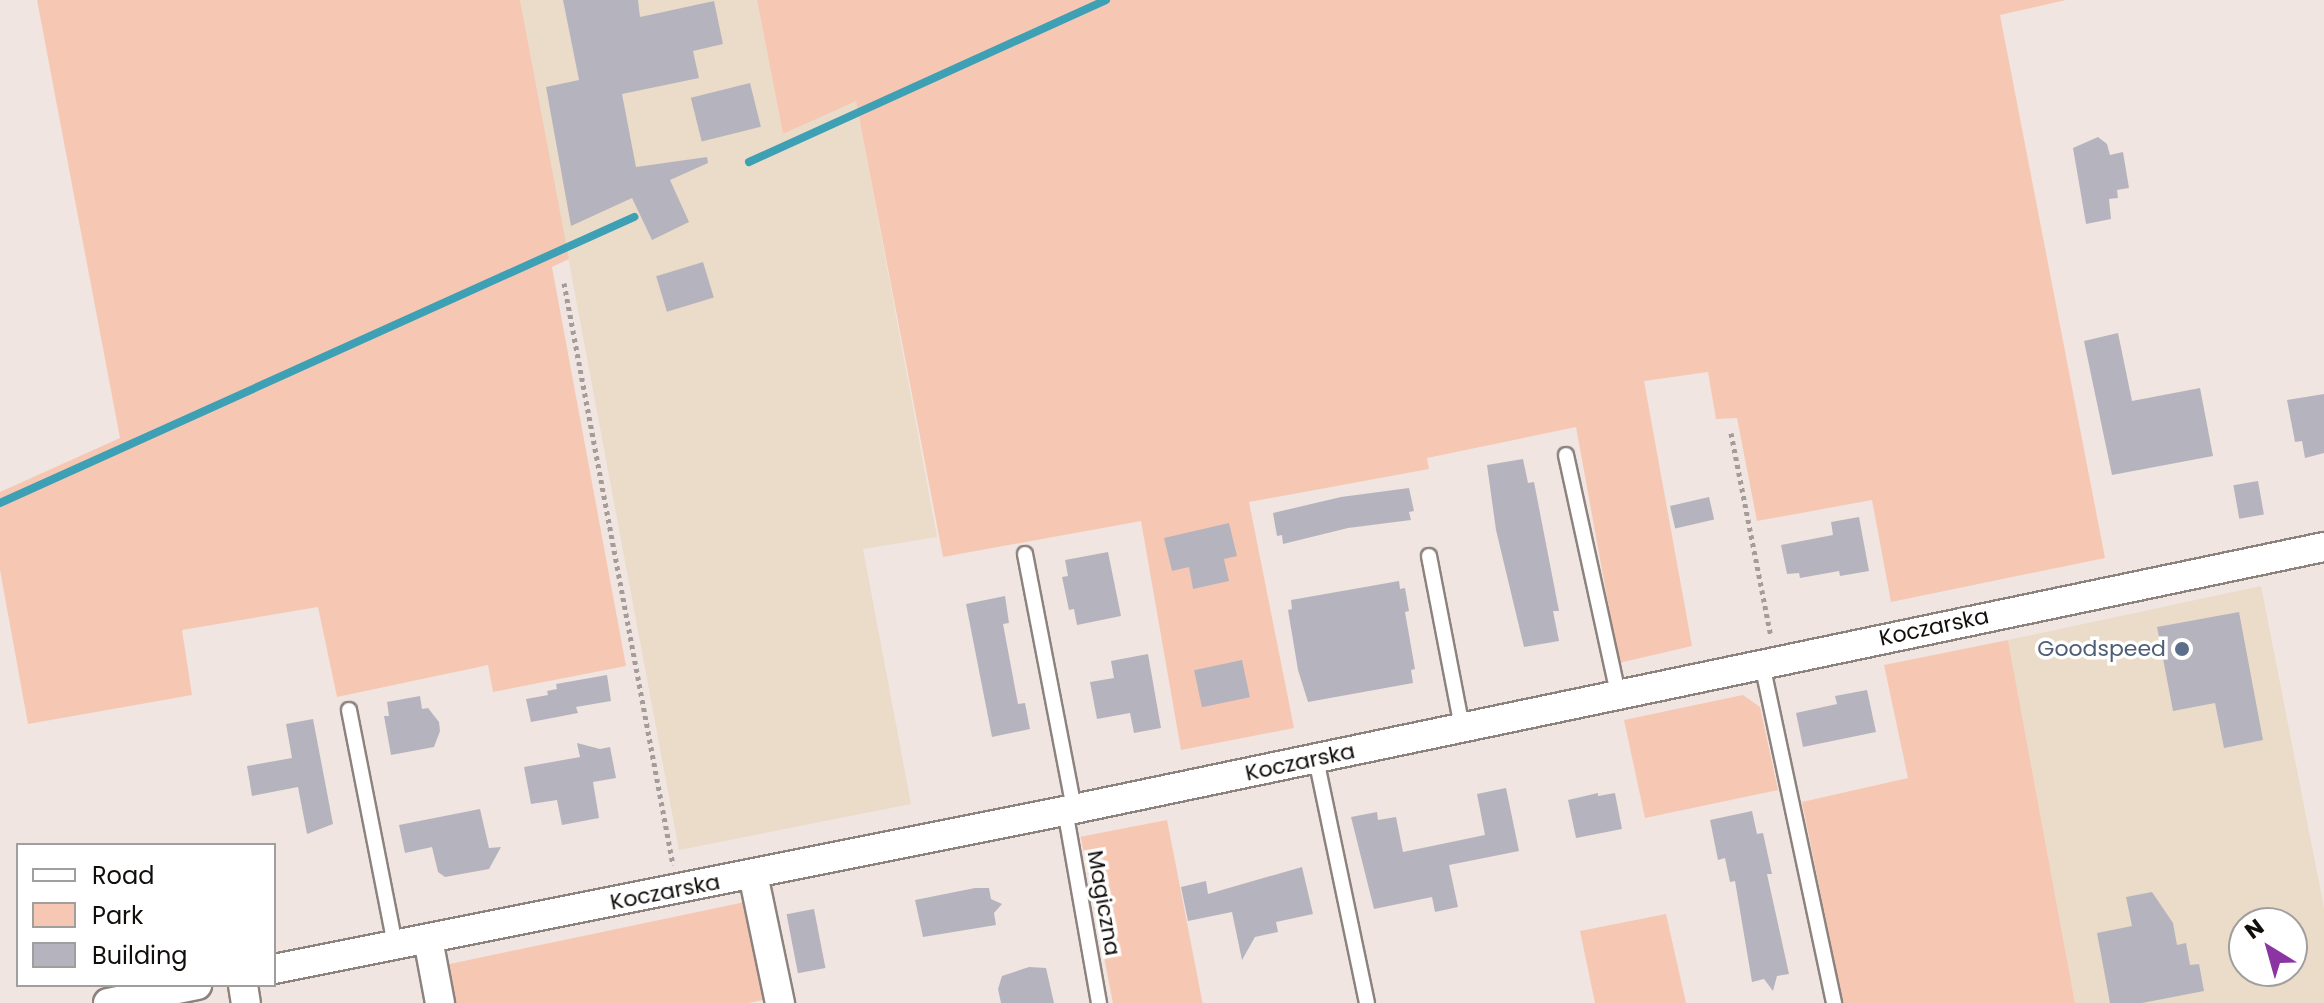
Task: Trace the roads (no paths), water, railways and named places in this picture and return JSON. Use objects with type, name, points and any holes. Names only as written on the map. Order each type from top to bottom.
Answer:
[{"type":"street","name":"Koczarska","points":[[276,969],[1069,810],[2324,547]]},
{"type":"street","points":[[753,874],[780,1003]]},
{"type":"street","points":[[428,939],[440,1003]]},
{"type":"street","points":[[108,1003],[187,987]]},
{"type":"lane","points":[[1566,455],[1618,694]]},
{"type":"lane","name":"Magiczna","points":[[1025,554],[1099,1003]]},
{"type":"lane","points":[[1429,556],[1462,728]]},
{"type":"lane","points":[[1769,662],[1834,1003]]},
{"type":"lane","points":[[349,710],[395,945]]},
{"type":"lane","points":[[1316,759],[1367,1003]]},
{"type":"waterway","points":[[749,162],[1106,0]]},
{"type":"waterway","points":[[0,503],[634,217]]},
{"type":"place","name":"Goodspeed","points":[[2182,649]]}]
